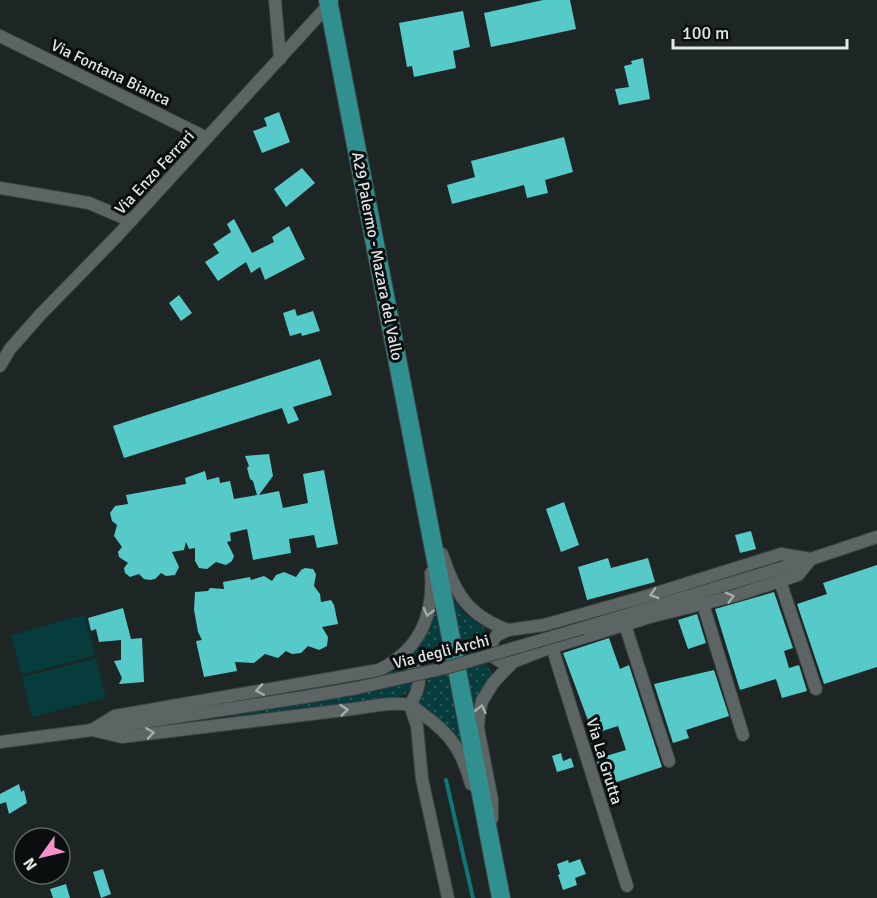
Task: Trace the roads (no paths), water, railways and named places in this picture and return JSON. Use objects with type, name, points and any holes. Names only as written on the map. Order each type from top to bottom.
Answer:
[{"type":"main road","name":"A29 Palermo - Mazara del Vallo","points":[[330,2],[501,898]]},
{"type":"street","points":[[275,0],[279,59]]},
{"type":"street","name":"Via Enzo Ferrari","points":[[0,366],[10,349],[40,315],[131,221],[330,2]]},
{"type":"street","name":"Via Fontana Bianca","points":[[0,36],[207,138]]},
{"type":"street","points":[[0,188],[89,203],[131,221]]},
{"type":"street","points":[[428,512],[451,580],[461,600],[478,616],[508,630]]},
{"type":"street","points":[[93,730],[115,716],[362,674],[379,670],[398,659],[417,640],[427,619],[432,588],[428,512]]},
{"type":"street","name":"Via degli Archi","points":[[0,742],[305,697],[450,667],[811,559],[877,537]]},
{"type":"street","points":[[781,554],[811,559],[798,574],[552,647],[513,662],[501,662],[495,658],[492,650],[492,642],[497,635],[508,630],[544,625],[781,554]]},
{"type":"street","points":[[780,580],[816,689]]},
{"type":"street","points":[[702,604],[742,735]]},
{"type":"street","points":[[625,625],[669,761]]},
{"type":"street","name":"Via La Grutta","points":[[552,647],[627,886]]},
{"type":"street","points":[[398,659],[409,662],[419,677],[418,692],[410,705]]},
{"type":"street","points":[[493,850],[492,800],[478,728],[479,714],[493,683],[513,662]]},
{"type":"street","points":[[410,705],[417,726],[422,779],[448,898]]},
{"type":"street","points":[[93,730],[122,737],[320,712],[410,705],[435,722],[449,736],[465,762],[475,802],[493,850]]},
{"type":"waterway","points":[[446,780],[473,898]]}]
